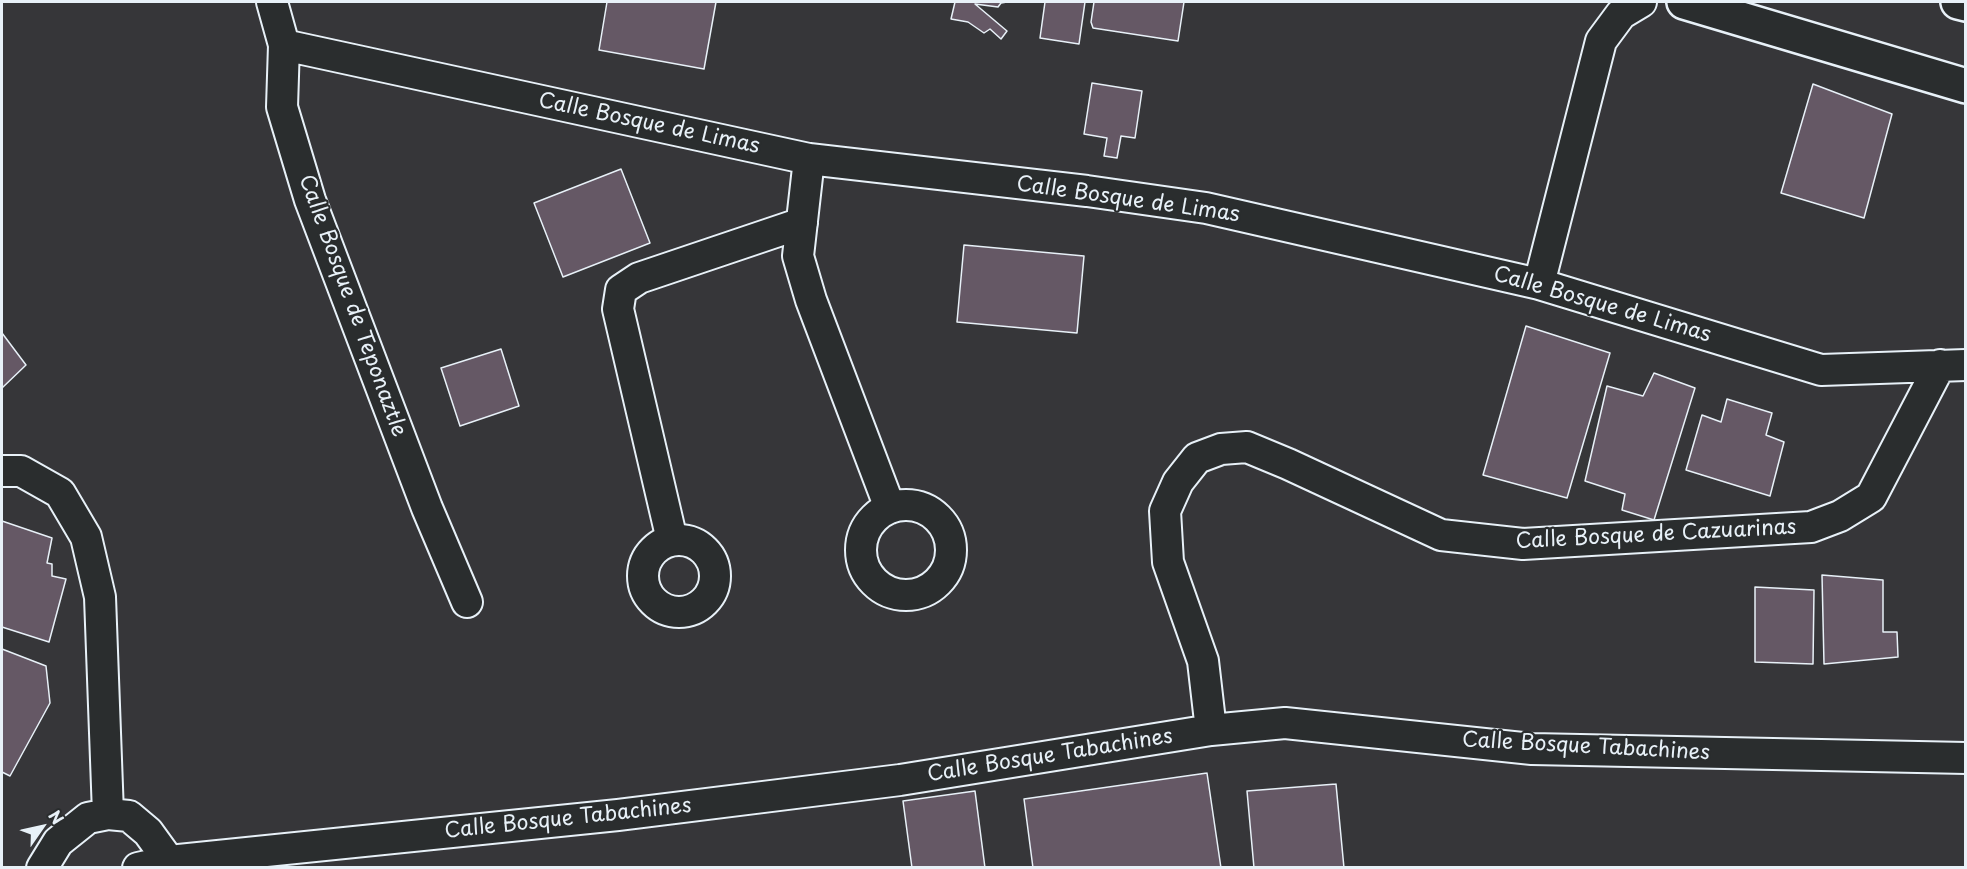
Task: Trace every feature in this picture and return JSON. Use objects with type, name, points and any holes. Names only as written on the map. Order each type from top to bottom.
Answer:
[{"type":"main road","points":[[1684,2],[1965,86]]},
{"type":"main road","points":[[1958,2],[1965,4]]},
{"type":"street","name":"Calle Bosque de Teponaztle","points":[[272,2],[284,45],[282,107],[310,200],[427,508],[467,602]]},
{"type":"street","points":[[1539,284],[1601,41],[1621,14],[1641,2]]},
{"type":"street","name":"Calle Bosque de Limas","points":[[284,45],[809,159],[1087,191],[1206,208],[1539,284],[1821,370],[1953,365]]},
{"type":"street","points":[[809,159],[798,256],[811,300],[890,508]]},
{"type":"street","points":[[672,540],[618,309],[621,290],[639,278],[802,223]]},
{"type":"street","name":"Calle Bosque de Cazuarinas","points":[[1211,730],[1203,660],[1168,562],[1165,511],[1178,482],[1197,458],[1221,449],[1247,447],[1441,535],[1523,544],[1811,527],[1840,516],[1871,497],[1953,365]]},
{"type":"street","points":[[2,471],[21,471],[60,494],[86,537],[100,597],[108,814]]},
{"type":"street","name":"Calle Bosque Tabachines","points":[[138,867],[169,861],[618,815],[900,780],[1211,730],[1285,723],[1532,748],[1965,758]]},
{"type":"street","points":[[42,867],[58,842],[88,818],[108,814],[129,816],[148,832],[169,861]]},
{"type":"building","points":[[607,2],[716,2],[704,69],[599,50]]},
{"type":"building","points":[[955,2],[1007,2],[1001,3],[998,7],[975,4],[1007,31],[1001,39],[990,29],[984,33],[968,22],[951,19]]},
{"type":"building","points":[[1045,2],[1085,2],[1079,44],[1040,38]]},
{"type":"building","points":[[1094,2],[1184,2],[1178,41],[1093,28],[1091,22]]},
{"type":"building","points":[[1092,83],[1142,91],[1135,138],[1121,136],[1117,158],[1104,156],[1107,138],[1084,134]]},
{"type":"building","points":[[1813,84],[1892,114],[1864,218],[1781,193]]},
{"type":"building","points":[[621,169],[650,243],[563,277],[534,203]]},
{"type":"building","points":[[964,245],[1084,256],[1077,333],[957,322]]},
{"type":"building","points":[[1526,326],[1610,353],[1567,498],[1483,475]]},
{"type":"building","points":[[2,333],[26,365],[2,388]]},
{"type":"building","points":[[501,349],[519,406],[460,426],[441,368]]},
{"type":"building","points":[[1654,373],[1695,388],[1654,520],[1622,510],[1625,494],[1585,481],[1607,386],[1643,396]]},
{"type":"building","points":[[1727,399],[1772,413],[1766,435],[1784,442],[1770,496],[1686,470],[1702,415],[1721,422]]},
{"type":"building","points":[[2,521],[52,538],[47,563],[52,564],[52,576],[66,579],[49,642],[2,627]]},
{"type":"building","points":[[1822,575],[1883,580],[1883,632],[1897,632],[1898,657],[1824,664]]},
{"type":"building","points":[[1755,587],[1814,590],[1813,664],[1755,662]]},
{"type":"building","points":[[2,649],[46,666],[50,703],[10,776],[2,772]]},
{"type":"building","points":[[1207,773],[1221,868],[1033,868],[1024,799]]},
{"type":"building","points":[[1336,784],[1344,868],[1254,868],[1247,791]]},
{"type":"building","points":[[975,791],[985,868],[912,868],[903,801]]}]
